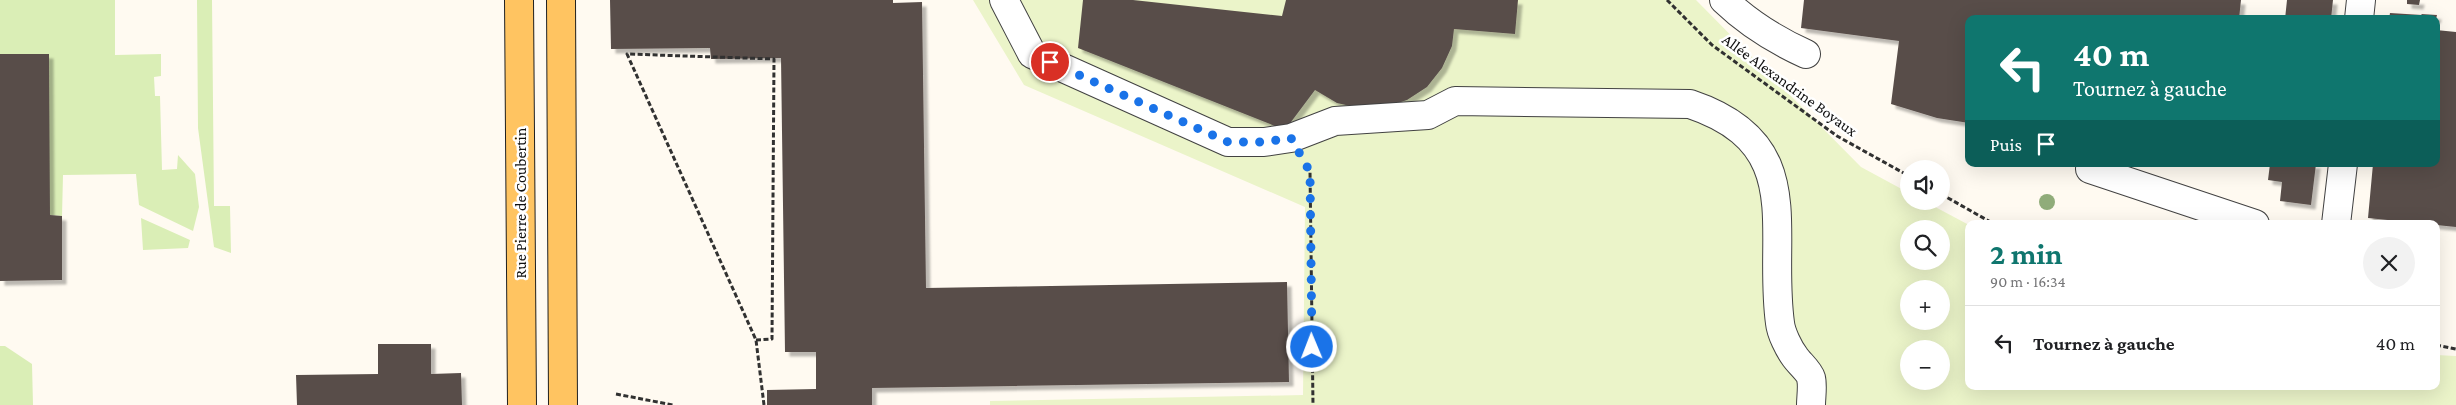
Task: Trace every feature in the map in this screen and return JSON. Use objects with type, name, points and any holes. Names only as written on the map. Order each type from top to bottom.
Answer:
[{"type":"main road","name":"Rue Pierre de Coubertin","points":[[519,0],[522,405]]},
{"type":"main road","points":[[561,0],[563,405]]},
{"type":"lane","points":[[1004,0],[1032,54],[1228,142],[1264,142],[1291,138],[1335,122],[1428,115],[1454,101],[1690,104],[1715,112],[1754,142],[1769,166],[1776,197],[1780,324],[1793,355],[1811,378],[1811,405]]},
{"type":"lane","points":[[1724,0],[1741,16],[1769,36],[1806,54]]},
{"type":"lane","points":[[2359,15],[2361,0]]},
{"type":"lane","points":[[2090,167],[2090,169],[2243,220]]},
{"type":"lane","points":[[2336,220],[2342,167]]},
{"type":"path","name":"Allée Alexandrine Boyaux","points":[[1666,0],[1712,45],[1837,136],[1900,171]]},
{"type":"path","points":[[756,340],[772,339],[774,58],[627,54],[756,340],[764,405]]},
{"type":"path","points":[[1291,138],[1310,172],[1313,405]]},
{"type":"path","points":[[1950,199],[1987,220]]},
{"type":"path","points":[[2440,346],[2456,349]]},
{"type":"path","points":[[616,394],[673,405]]},
{"type":"green space","points":[[0,0],[115,0],[115,55],[161,54],[161,76],[154,77],[155,96],[160,96],[162,170],[177,169],[178,155],[195,174],[199,207],[193,231],[139,205],[136,174],[63,175],[62,216],[50,215],[0,54]]},
{"type":"green space","points":[[197,0],[212,0],[214,206],[230,206],[231,253],[214,247],[198,128]]},
{"type":"green space","points":[[973,0],[1696,0],[1861,167],[1900,188],[1900,210],[1941,210],[1965,223],[1965,390],[2440,390],[2440,355],[2456,356],[2456,405],[990,405],[990,401],[1303,395],[1305,207],[1024,85]]},
{"type":"green space","points":[[141,218],[190,240],[188,248],[143,250]]},
{"type":"green space","points":[[0,346],[5,346],[32,364],[33,405],[0,405]]},
{"type":"building","points":[[610,0],[893,0],[893,3],[922,2],[926,288],[1287,282],[1289,382],[872,388],[872,405],[767,405],[767,390],[816,389],[816,352],[785,352],[781,58],[711,59],[710,48],[611,49]]},
{"type":"building","points":[[1083,0],[1133,0],[1282,16],[1286,0],[1518,0],[1515,34],[1454,29],[1452,46],[1442,68],[1427,87],[1407,100],[1383,108],[1359,108],[1337,103],[1315,90],[1285,130],[1078,48]]},
{"type":"building","points":[[1804,0],[2241,0],[2239,15],[1965,15],[1965,122],[1937,118],[1891,104],[1899,41],[1801,28]]},
{"type":"building","points":[[2287,0],[2333,0],[2331,15],[2285,15]]},
{"type":"building","points":[[2407,0],[2420,0],[2419,5],[2407,4]]},
{"type":"building","points":[[2390,13],[2422,15],[2390,15]]},
{"type":"building","points":[[2440,30],[2456,32],[2456,227],[2440,225],[2440,220],[2368,218],[2373,167],[2440,167]]},
{"type":"building","points":[[0,54],[49,54],[50,215],[62,216],[62,280],[0,281]]},
{"type":"building","points":[[2270,167],[2316,167],[2311,205],[2280,201],[2282,182],[2268,180]]},
{"type":"building","points":[[378,344],[431,344],[431,374],[461,373],[462,405],[297,405],[296,375],[378,374]]},
{"type":"route","points":[[1050,62],[1228,142],[1264,142],[1291,138],[1310,172],[1312,347]]}]
